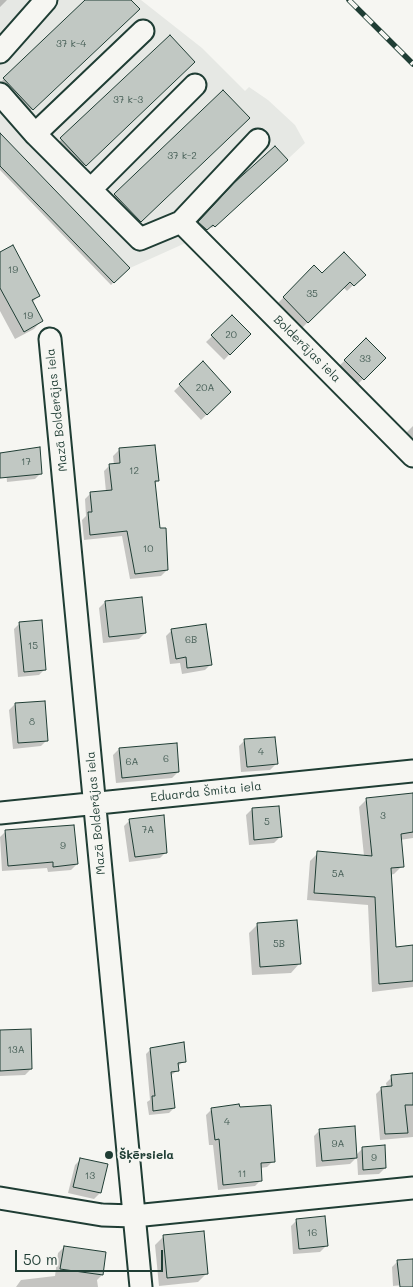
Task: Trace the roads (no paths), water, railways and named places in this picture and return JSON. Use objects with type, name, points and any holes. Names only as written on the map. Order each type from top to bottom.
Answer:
[{"type":"street","points":[[0,52],[46,0]]},
{"type":"street","points":[[35,134],[143,31]]},
{"type":"street","points":[[91,189],[195,85]]},
{"type":"street","points":[[0,94],[35,134],[140,238],[181,222],[258,140]]},
{"type":"street","name":"Bolderājas iela","points":[[181,222],[202,241],[413,456]]},
{"type":"street","name":"Mazā Bolderājas iela","points":[[50,340],[141,1287]]},
{"type":"street","name":"Eduarda Šmita iela","points":[[0,813],[413,771]]},
{"type":"street","points":[[0,1198],[102,1215],[134,1216],[413,1188]]},
{"type":"railway","points":[[349,0],[413,64]]},
{"type":"place","name":"Šķērsiela","points":[[109,1155]]}]
